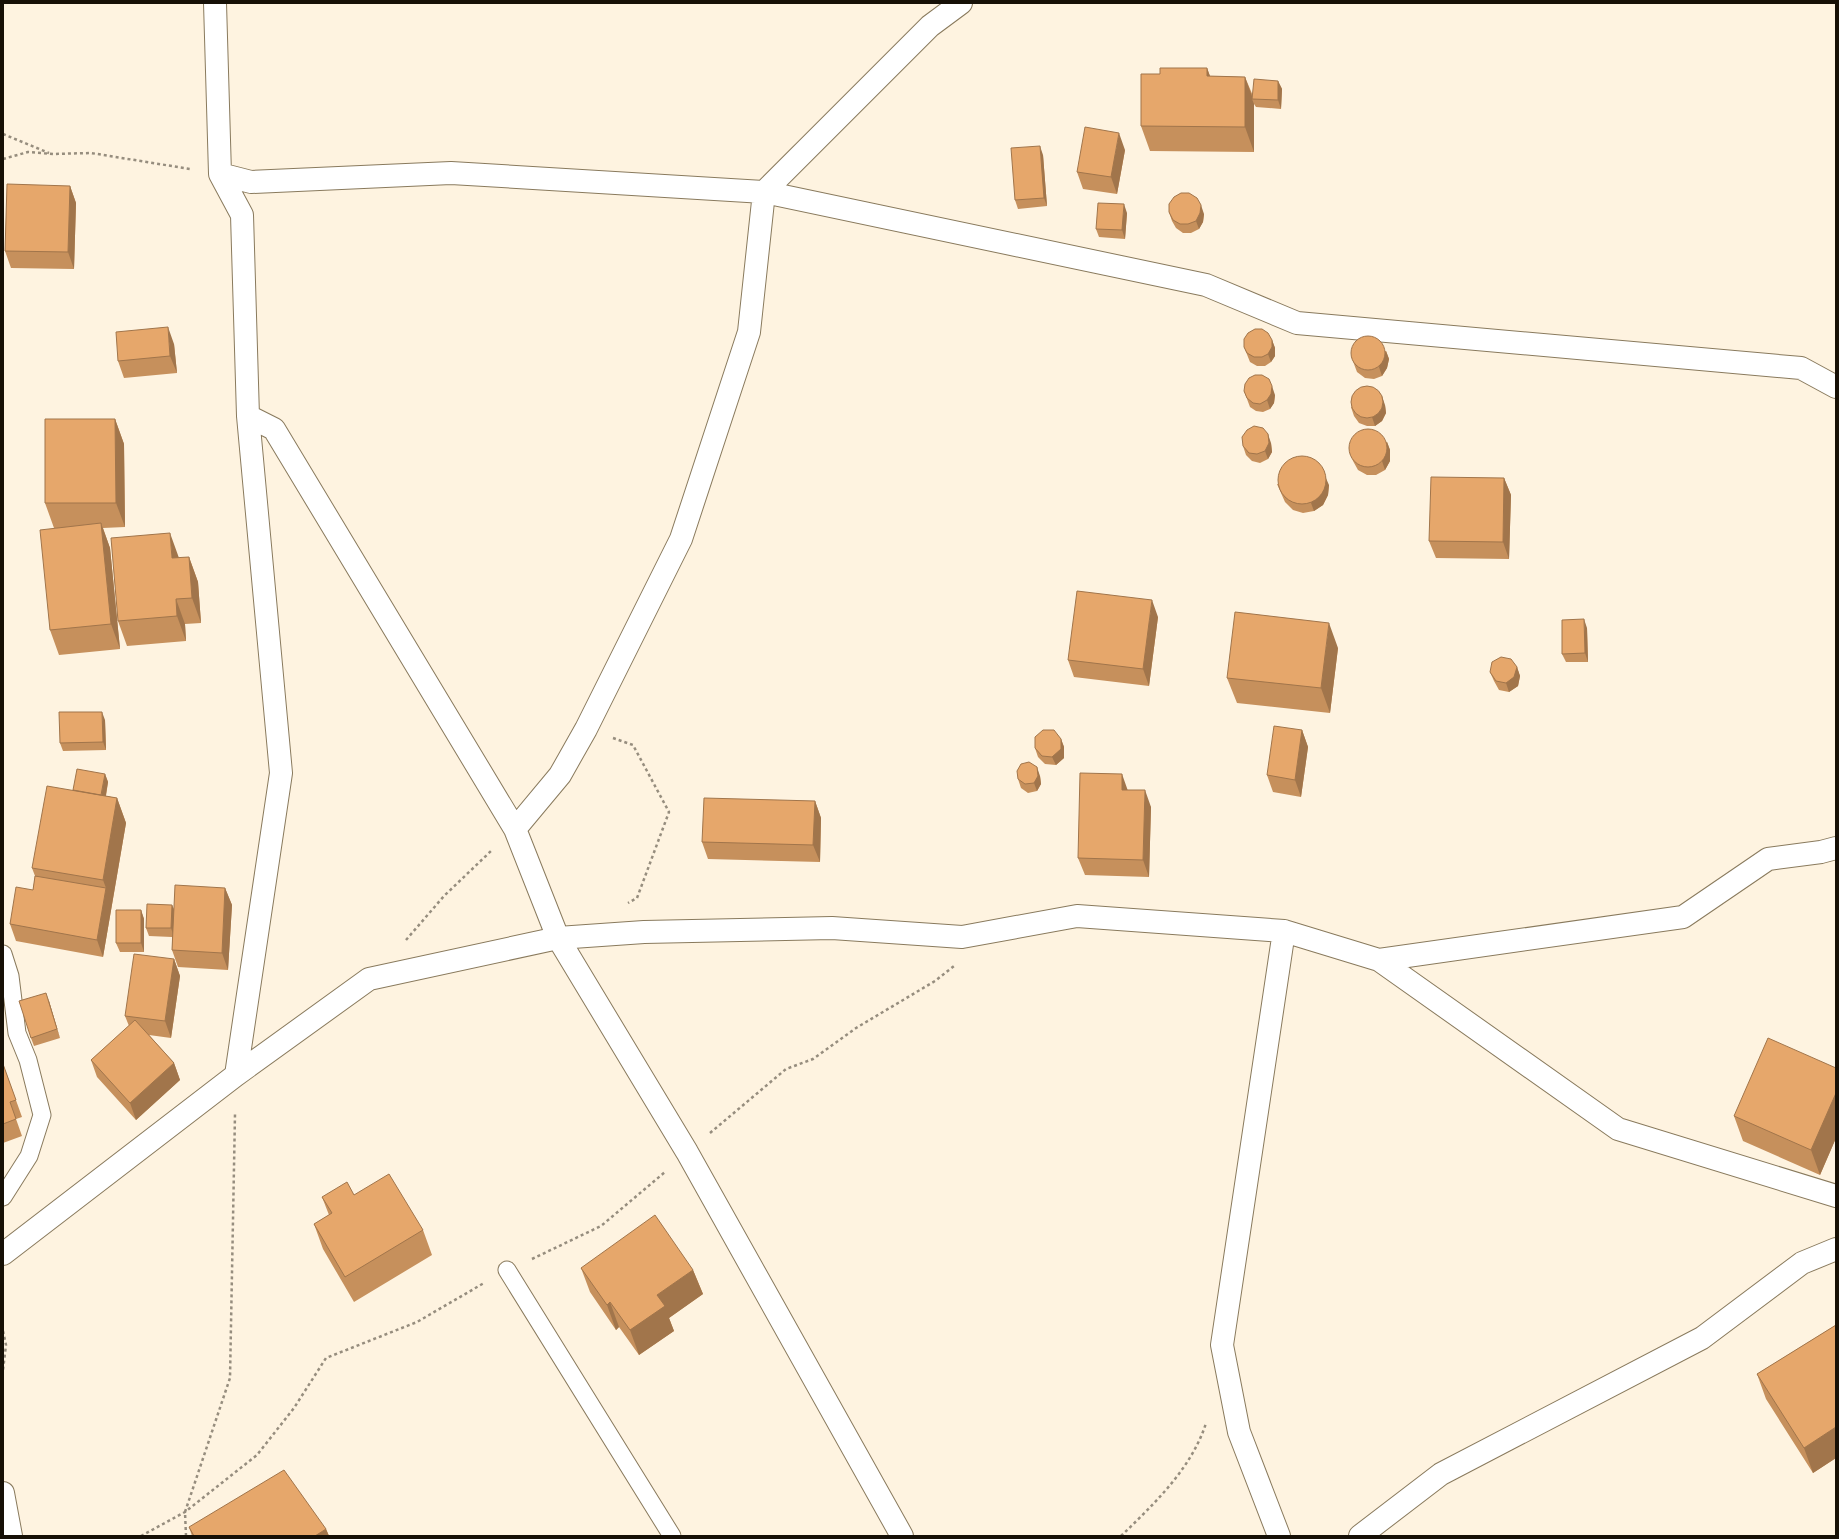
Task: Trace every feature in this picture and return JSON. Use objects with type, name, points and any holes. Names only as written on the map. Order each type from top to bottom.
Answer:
[{"type":"street","points":[[215,3],[220,174],[242,215],[248,416],[281,773],[236,1075]]},
{"type":"street","points":[[515,829],[560,775],[586,729],[681,540],[749,332],[764,192],[930,26],[961,3]]},
{"type":"street","points":[[220,174],[251,182],[451,173],[764,192],[1206,285],[1297,323],[1801,368],[1836,386]]},
{"type":"street","points":[[248,416],[274,429],[515,829],[558,938],[687,1152],[902,1536]]},
{"type":"street","points":[[1379,960],[1683,917],[1768,859],[1829,850],[1836,832]]},
{"type":"street","points":[[3,1254],[236,1075],[369,979],[558,938],[644,932],[832,928],[962,937],[1077,916],[1284,931],[1379,960],[1618,1129],[1836,1196]]},
{"type":"street","points":[[1279,1536],[1239,1432],[1222,1345],[1284,931]]},
{"type":"street","points":[[1360,1536],[1441,1474],[1702,1338],[1802,1263],[1836,1249]]},
{"type":"street","points":[[3,1493],[11,1536]]},
{"type":"lane","points":[[3,954],[10,976],[17,1033],[28,1060],[42,1115],[30,1156],[3,1197]]},
{"type":"lane","points":[[507,1270],[672,1536]]},
{"type":"path","points":[[3,134],[53,154]]},
{"type":"path","points":[[3,159],[28,152],[53,154],[91,153],[220,174]]},
{"type":"path","points":[[586,729],[632,745],[669,812],[637,898],[624,905]]},
{"type":"path","points":[[405,940],[444,896],[515,829]]},
{"type":"path","points":[[141,1536],[185,1512],[257,1455],[294,1408],[326,1358],[417,1322],[507,1270],[601,1226],[786,1069],[813,1059],[856,1028],[936,981],[959,962],[962,937]]},
{"type":"path","points":[[186,1536],[185,1512],[230,1378],[236,1075]]},
{"type":"path","points":[[3,1331],[6,1345],[3,1370]]},
{"type":"path","points":[[1121,1536],[1155,1503],[1181,1471],[1202,1434],[1207,1422]]},
{"type":"building","points":[[1160,68],[1207,68],[1207,76],[1245,77],[1245,127],[1141,126],[1141,74],[1160,74]]},
{"type":"building","points":[[1254,79],[1278,81],[1278,100],[1252,99]]},
{"type":"building","points":[[1085,127],[1119,133],[1111,177],[1077,172]]},
{"type":"building","points":[[1040,146],[1044,198],[1015,200],[1011,148]]},
{"type":"building","points":[[7,184],[70,186],[68,252],[5,251]]},
{"type":"building","points":[[1181,193],[1189,193],[1197,198],[1201,205],[1200,213],[1196,221],[1188,224],[1180,224],[1173,220],[1169,212],[1169,204],[1174,197]]},
{"type":"building","points":[[1098,203],[1124,204],[1122,230],[1096,229]]},
{"type":"building","points":[[168,327],[170,356],[118,361],[116,332]]},
{"type":"building","points":[[1255,329],[1262,329],[1268,333],[1272,340],[1272,347],[1268,354],[1262,357],[1254,357],[1247,353],[1244,347],[1244,339],[1248,333]]},
{"type":"building","points":[[1371,336],[1380,341],[1384,346],[1384,360],[1380,365],[1375,369],[1365,370],[1361,369],[1352,360],[1351,350],[1352,346],[1361,337]]},
{"type":"building","points":[[1255,375],[1262,375],[1269,379],[1272,386],[1271,394],[1267,400],[1260,404],[1253,403],[1247,398],[1244,391],[1245,384],[1249,378]]},
{"type":"building","points":[[1364,386],[1370,386],[1380,393],[1383,402],[1382,408],[1376,415],[1370,418],[1364,418],[1354,411],[1351,405],[1351,399],[1358,389]]},
{"type":"building","points":[[45,419],[115,419],[116,503],[45,503]]},
{"type":"building","points":[[1254,426],[1263,428],[1268,434],[1269,443],[1265,451],[1257,454],[1249,453],[1243,446],[1242,437],[1247,430]]},
{"type":"building","points":[[1368,429],[1378,432],[1384,438],[1387,448],[1384,458],[1378,464],[1368,467],[1358,464],[1352,458],[1349,448],[1352,438],[1358,432]]},
{"type":"building","points":[[1297,456],[1307,456],[1319,463],[1326,475],[1326,485],[1319,497],[1307,504],[1297,504],[1289,500],[1282,493],[1278,485],[1278,475],[1282,467],[1289,460]]},
{"type":"building","points":[[1431,477],[1504,478],[1503,542],[1429,541]]},
{"type":"building","points":[[101,523],[111,624],[50,630],[40,530]]},
{"type":"building","points":[[170,533],[172,558],[189,557],[192,598],[176,599],[177,616],[118,621],[111,538]]},
{"type":"building","points":[[1077,591],[1152,600],[1143,669],[1068,660]]},
{"type":"building","points":[[1235,612],[1329,623],[1321,688],[1227,678]]},
{"type":"building","points":[[1584,619],[1585,653],[1562,654],[1562,620]]},
{"type":"building","points":[[1501,657],[1511,659],[1517,667],[1514,677],[1506,683],[1496,681],[1490,672],[1492,662]]},
{"type":"building","points":[[59,712],[102,712],[103,742],[60,743]]},
{"type":"building","points":[[1274,726],[1302,730],[1295,780],[1267,775]]},
{"type":"building","points":[[1043,730],[1054,730],[1061,739],[1061,749],[1052,757],[1042,756],[1035,748],[1035,737]]},
{"type":"building","points":[[1029,762],[1037,767],[1038,776],[1034,783],[1025,784],[1018,779],[1017,771],[1021,764]]},
{"type":"building","points":[[77,769],[105,774],[101,795],[73,790]]},
{"type":"building","points":[[1080,773],[1122,774],[1122,790],[1145,790],[1143,860],[1078,858]]},
{"type":"building","points":[[47,786],[117,798],[103,880],[32,868]]},
{"type":"building","points":[[704,798],[815,801],[813,845],[702,842]]},
{"type":"building","points":[[35,876],[106,888],[97,940],[10,924],[16,887],[33,890]]},
{"type":"building","points":[[175,885],[225,888],[222,953],[172,950]]},
{"type":"building","points":[[147,904],[172,905],[171,928],[146,928]]},
{"type":"building","points":[[116,910],[141,910],[141,943],[116,943]]},
{"type":"building","points":[[134,954],[174,959],[165,1021],[125,1016]]},
{"type":"building","points":[[46,993],[57,1029],[31,1038],[19,1001]]},
{"type":"building","points":[[135,1020],[174,1063],[130,1103],[91,1060]]},
{"type":"building","points":[[1768,1038],[1836,1068],[1836,1093],[1811,1150],[1734,1116]]},
{"type":"building","points":[[3,1064],[16,1100],[10,1102],[16,1119],[3,1124]]},
{"type":"building","points":[[389,1174],[423,1230],[345,1277],[314,1224],[332,1213],[322,1197],[347,1182],[354,1195]]},
{"type":"building","points":[[655,1215],[693,1270],[657,1295],[665,1306],[630,1330],[610,1302],[607,1305],[581,1268]]},
{"type":"building","points":[[1836,1325],[1836,1427],[1804,1448],[1757,1374]]},
{"type":"building","points":[[284,1470],[326,1529],[315,1536],[194,1536],[189,1527]]}]
